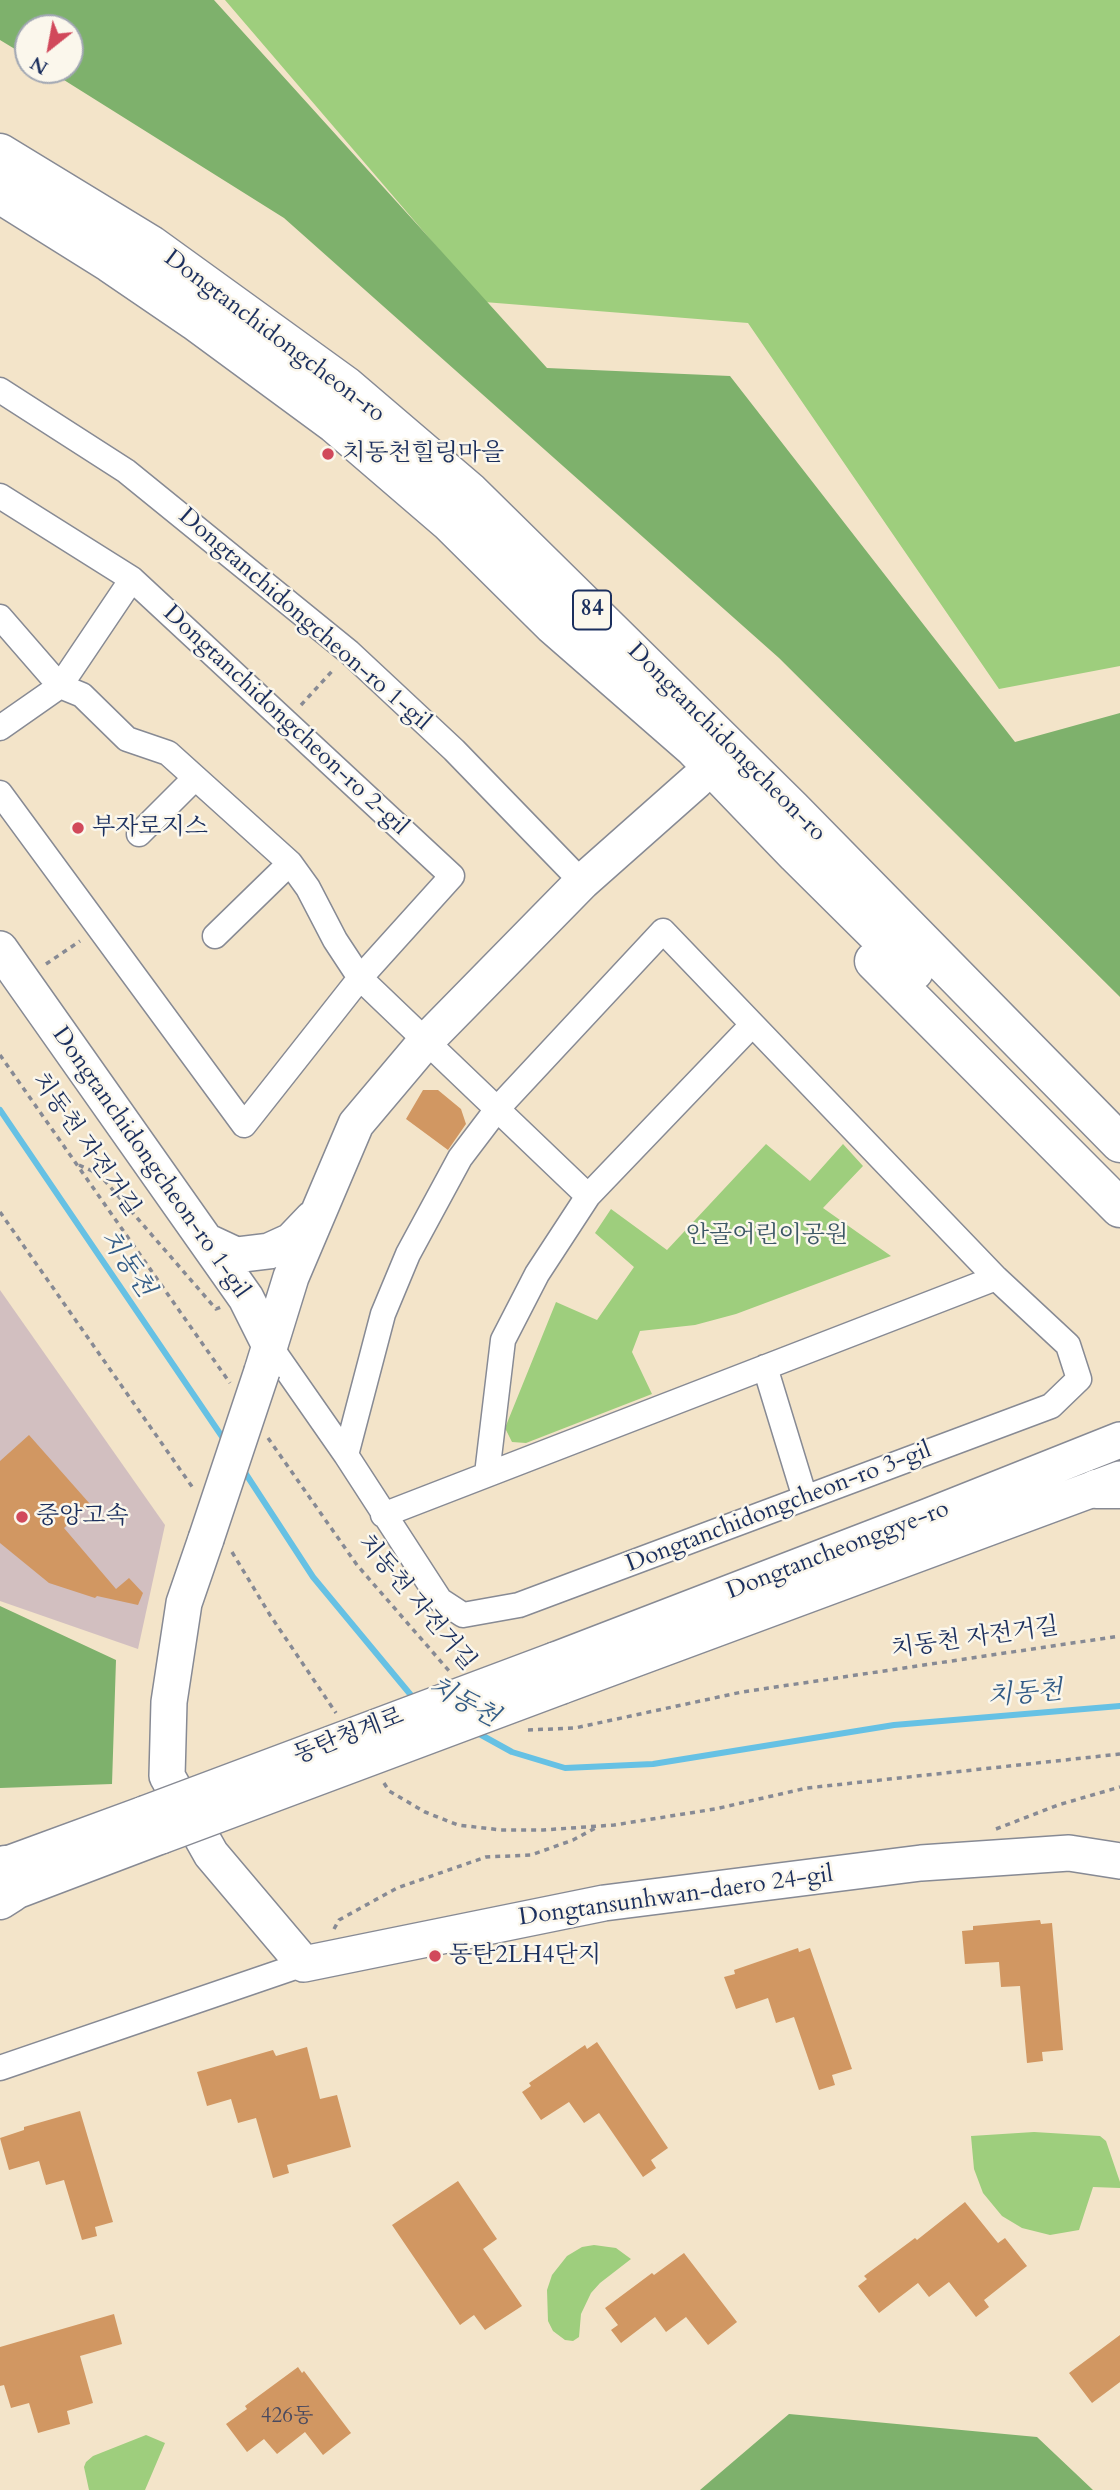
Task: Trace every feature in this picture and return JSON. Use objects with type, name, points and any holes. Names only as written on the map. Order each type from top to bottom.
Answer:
[{"type":"main road","name":"Dongtanchidongcheon-ro","points":[[0,153],[151,245],[346,386],[470,492],[792,809],[1120,1143]]},
{"type":"main road","name":"Dongtanchidongcheon-ro","points":[[0,194],[142,284],[335,425],[449,522],[554,625],[694,748],[796,854],[1120,1174]]},
{"type":"main road","points":[[588,607],[752,733],[965,951],[1120,1104]]},
{"type":"main road","points":[[554,625],[696,781],[1120,1208]]},
{"type":"street","name":"Dongtanchidongcheon-ro 1-gil","points":[[0,390],[126,471],[349,652],[454,750],[582,882]]},
{"type":"street","name":"Dongtanchidongcheon-ro 2-gil","points":[[0,496],[132,579],[452,876],[360,978],[244,1125],[0,793]]},
{"type":"street","points":[[0,728],[60,687],[132,579]]},
{"type":"street","points":[[0,617],[60,687],[82,695],[127,739],[168,753],[290,863],[308,888],[335,940],[360,978],[588,1196]]},
{"type":"street","points":[[139,834],[195,778]]},
{"type":"street","name":"Dongtanchidongcheon-ro 1-gil","points":[[256,1370],[291,1277],[356,1124],[426,1041],[582,882],[696,781]]},
{"type":"street","points":[[215,936],[290,863]]},
{"type":"street","name":"Dongtanchidongcheon-ro 3-gil","points":[[256,1370],[346,1455],[440,1600],[463,1615],[519,1605],[1051,1406],[1079,1379],[1068,1345],[996,1278],[663,931],[498,1108],[460,1158],[408,1254],[383,1314],[346,1455]]},
{"type":"street","name":"Dongtanchidongcheon-ro 1-gil","points":[[0,949],[246,1298],[256,1370]]},
{"type":"street","points":[[487,1474],[503,1340],[537,1274],[588,1196],[752,1025]]},
{"type":"street","points":[[206,1241],[236,1255],[269,1251],[290,1241],[317,1214]]},
{"type":"street","points":[[383,1515],[996,1278]]},
{"type":"street","points":[[765,1367],[805,1498]]},
{"type":"street","points":[[256,1370],[216,1541],[184,1604],[169,1702],[167,1776],[211,1854],[311,1962]]},
{"type":"street","name":"Dongtancheonggye-ro","points":[[558,1673],[929,1516],[1120,1440]]},
{"type":"street","name":"Dongtancheonggye-ro","points":[[558,1673],[1112,1486]]},
{"type":"street","name":"동탄청계로","points":[[3,1881],[558,1673]]},
{"type":"street","name":"Dongtansunhwan-daero 24-gil","points":[[0,2067],[311,1962],[604,1903],[922,1863],[1069,1853],[1120,1861]]},
{"type":"path","points":[[286,722],[349,652]]},
{"type":"path","points":[[22,981],[99,928]]},
{"type":"path","name":"치동천 자전거길","points":[[0,1055],[77,1164],[256,1370]]},
{"type":"path","points":[[77,1164],[99,1174],[216,1309],[246,1298]]},
{"type":"path","points":[[0,1212],[183,1472],[197,1496]]},
{"type":"path","name":"치동천 자전거길","points":[[261,1428],[357,1565],[451,1673]]},
{"type":"path","points":[[216,1541],[337,1714]]},
{"type":"path","name":"치동천 자전거길","points":[[522,1730],[575,1728],[742,1692],[1120,1636]]},
{"type":"path","points":[[382,1780],[389,1791],[425,1812],[458,1825],[501,1830],[601,1825],[715,1809],[807,1788],[1120,1754]]},
{"type":"path","points":[[990,1832],[1058,1805],[1120,1787]]},
{"type":"path","points":[[311,1962],[339,1920],[397,1888],[486,1857],[531,1855],[573,1840],[601,1825]]},
{"type":"shaded area","points":[[0,1290],[165,1525],[138,1649],[0,1601]]},
{"type":"green space","points":[[0,0],[214,0],[547,368],[730,376],[1015,742],[1120,713],[1120,997],[779,658],[284,218],[70,84],[84,84],[84,14],[14,14],[14,48],[0,40]]},
{"type":"green space","points":[[225,0],[1120,0],[1120,666],[999,689],[748,323],[484,302]]},
{"type":"green space","name":"안골어린이공원","points":[[766,1144],[810,1181],[843,1144],[863,1166],[823,1208],[891,1256],[736,1314],[695,1325],[640,1331],[632,1352],[652,1394],[526,1443],[512,1442],[505,1428],[556,1302],[597,1320],[634,1267],[595,1233],[611,1209],[667,1250]]},
{"type":"green space","points":[[0,1606],[116,1660],[112,1784],[0,1788]]},
{"type":"green space","points":[[1034,2132],[1100,2136],[1106,2141],[1120,2188],[1093,2187],[1079,2230],[1050,2235],[1022,2228],[1002,2216],[983,2193],[974,2169],[971,2136]]},
{"type":"green space","points":[[594,2245],[616,2248],[631,2259],[591,2293],[581,2314],[579,2337],[573,2341],[565,2340],[553,2331],[548,2321],[547,2290],[552,2275],[567,2256],[582,2247]]},
{"type":"green space","points":[[789,2414],[1037,2437],[1093,2490],[700,2490]]},
{"type":"green space","points":[[146,2435],[165,2443],[145,2490],[89,2490],[84,2467],[86,2462],[93,2456]]},
{"type":"building","points":[[423,1090],[438,1090],[461,1109],[466,1124],[448,1150],[406,1119]]},
{"type":"building","points":[[29,1435],[90,1504],[64,1528],[116,1589],[129,1578],[143,1593],[138,1605],[97,1596],[95,1598],[49,1583],[0,1543],[0,1461]]},
{"type":"building","points":[[1040,1920],[1041,1924],[1052,1923],[1063,2050],[1042,2052],[1043,2061],[1027,2063],[1020,1986],[1001,1987],[999,1962],[965,1964],[962,1931],[973,1930],[973,1926]]},
{"type":"building","points":[[798,1948],[799,1952],[810,1948],[852,2069],[832,2075],[835,2085],[819,2090],[794,2017],[776,2023],[768,1998],[736,2009],[724,1977],[735,1974],[734,1970]]},
{"type":"building","points":[[597,2042],[668,2148],[651,2160],[656,2168],[643,2177],[599,2113],[584,2123],[569,2102],[541,2120],[522,2092],[531,2086],[529,2083],[585,2045],[587,2049]]},
{"type":"building","points":[[307,2047],[320,2099],[337,2095],[351,2147],[287,2165],[289,2173],[273,2178],[256,2118],[238,2123],[231,2099],[207,2106],[197,2072],[273,2050],[276,2056]]},
{"type":"building","points":[[80,2111],[113,2222],[95,2227],[97,2236],[82,2240],[64,2180],[46,2185],[39,2161],[9,2170],[0,2138],[24,2130],[24,2127]]},
{"type":"building","points":[[458,2181],[497,2239],[483,2249],[522,2306],[485,2330],[474,2315],[460,2325],[392,2225]]},
{"type":"building","points":[[965,2202],[998,2243],[1005,2238],[1027,2266],[984,2300],[989,2307],[976,2317],[949,2282],[929,2297],[918,2283],[879,2313],[858,2286],[867,2279],[864,2276],[915,2238],[917,2240]]},
{"type":"building","points":[[684,2253],[737,2322],[708,2345],[686,2317],[666,2332],[655,2317],[621,2343],[611,2330],[618,2325],[605,2308]]},
{"type":"building","points":[[114,2314],[122,2344],[80,2356],[93,2403],[67,2411],[70,2424],[38,2433],[29,2403],[11,2408],[4,2385],[0,2386],[0,2347]]},
{"type":"building","points":[[1120,2335],[1120,2382],[1092,2403],[1069,2373]]},
{"type":"building","points":[[298,2367],[302,2373],[304,2371],[351,2433],[323,2455],[305,2432],[277,2454],[264,2439],[247,2452],[226,2424],[247,2409],[245,2406]]},
{"type":"waterway","name":"치동천","points":[[0,1110],[225,1441]]},
{"type":"waterway","name":"치동천","points":[[242,1468],[313,1577],[415,1700]]},
{"type":"waterway","name":"치동천","points":[[474,1731],[512,1752],[565,1768],[653,1764],[894,1725],[1120,1706]]},
{"type":"place","name":"치동천힐링마을","points":[[328,454]]},
{"type":"place","name":"부자로지스","points":[[78,828]]},
{"type":"place","name":"중앙고속","points":[[22,1517]]},
{"type":"place","name":"동탄2LH4단지","points":[[435,1956]]}]
